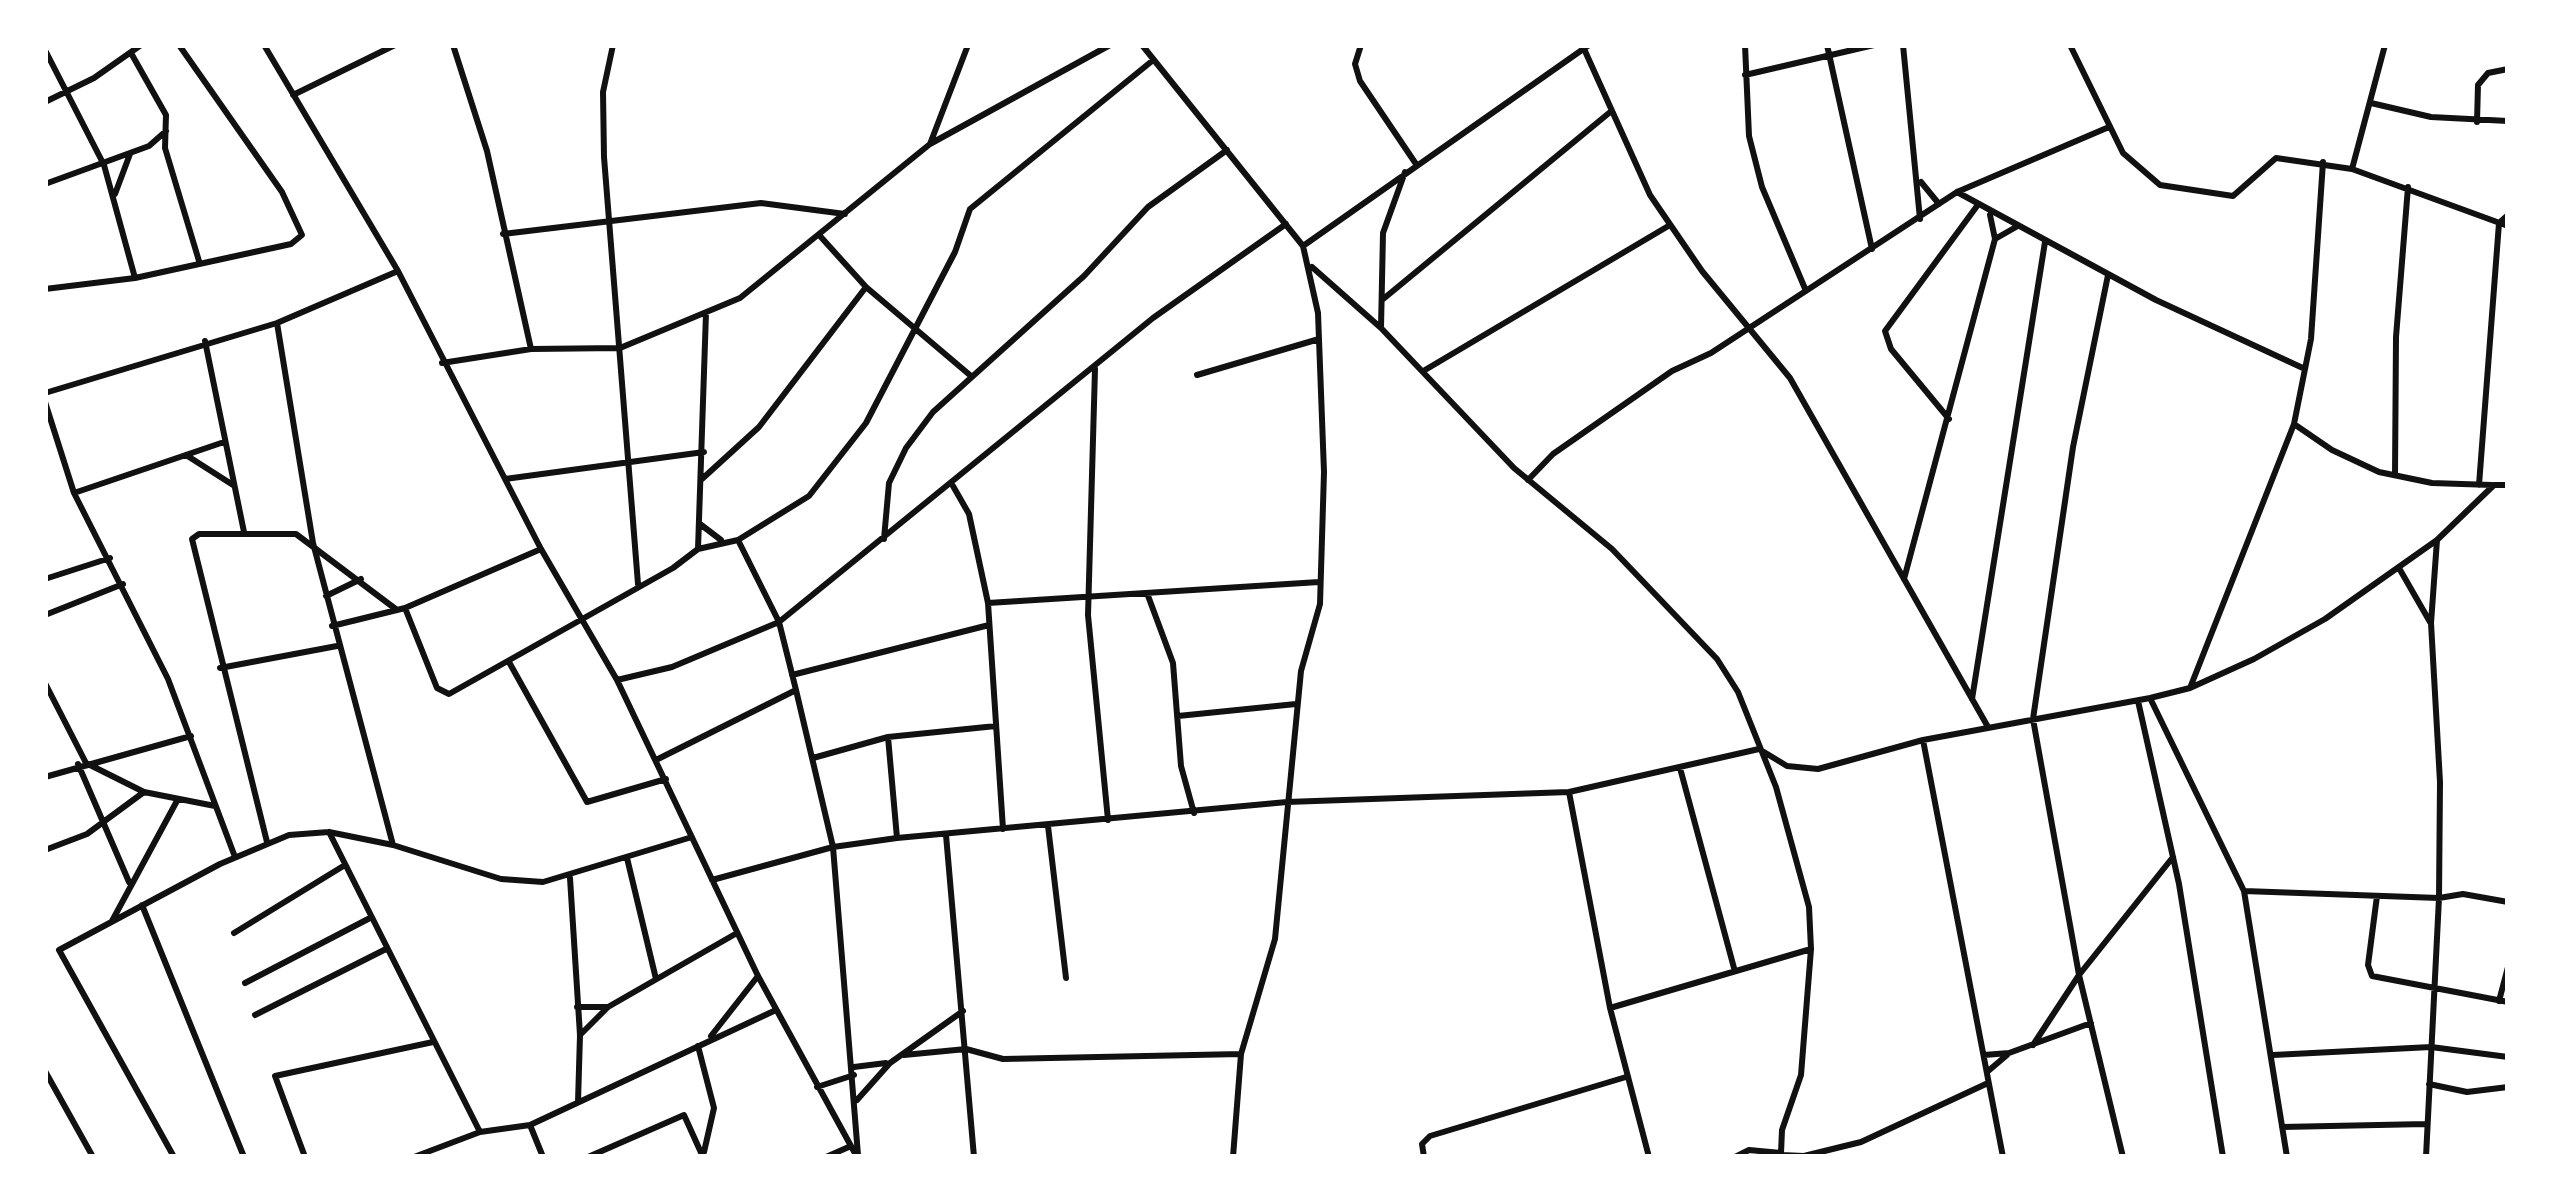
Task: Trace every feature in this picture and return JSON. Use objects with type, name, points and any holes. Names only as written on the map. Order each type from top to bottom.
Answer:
[{"type":"street","points":[[45,102],[141,45]]},
{"type":"street","points":[[45,290],[135,278],[291,244],[302,235],[179,45]]},
{"type":"street","points":[[264,45],[398,271],[541,549],[617,680],[758,976],[857,1157]]},
{"type":"street","points":[[293,95],[395,45]]},
{"type":"street","points":[[453,45],[487,151],[531,350]]},
{"type":"street","points":[[613,45],[602,115],[609,262],[638,584]]},
{"type":"street","points":[[929,144],[969,45]]},
{"type":"street","points":[[442,363],[531,350],[620,348],[740,298],[929,144],[1110,45]]},
{"type":"street","points":[[1142,45],[1303,246],[1311,266],[1319,340],[1320,604],[1296,704],[1275,939],[1241,1054],[1234,1157]]},
{"type":"street","points":[[1361,45],[1354,64],[1360,81],[1416,164]]},
{"type":"street","points":[[1745,45],[1749,136],[1762,187],[1806,291]]},
{"type":"street","points":[[1827,45],[1872,249]]},
{"type":"street","points":[[1745,75],[1874,45]]},
{"type":"street","points":[[1904,45],[1920,218]]},
{"type":"street","points":[[2070,45],[2109,127],[2141,172],[2186,192],[2233,196],[2276,158],[2323,162],[2408,187],[2504,225]]},
{"type":"street","points":[[2352,169],[2385,45]]},
{"type":"street","points":[[1303,246],[1587,48],[1609,113],[1671,225],[1790,378],[1988,727]]},
{"type":"street","points":[[45,50],[104,165],[135,278]]},
{"type":"street","points":[[131,53],[159,97],[165,148],[199,261]]},
{"type":"street","points":[[267,842],[220,668],[192,539],[199,534],[284,532],[313,543],[401,609],[442,692],[459,690],[673,568],[698,549],[738,540],[809,496],[866,423],[916,329],[970,208],[1154,60]]},
{"type":"street","points":[[2477,122],[2478,85],[2488,73],[2508,69]]},
{"type":"street","points":[[2371,103],[2477,122],[2508,122]]},
{"type":"street","points":[[1382,300],[1590,134],[1609,113]]},
{"type":"street","points":[[1528,480],[1553,454],[1655,382],[1957,192],[2109,127]]},
{"type":"street","points":[[45,184],[149,146],[166,130]]},
{"type":"street","points":[[149,146],[165,148]]},
{"type":"street","points":[[884,539],[889,483],[905,448],[971,376],[1084,276],[1148,207],[1227,150]]},
{"type":"street","points":[[115,194],[130,154]]},
{"type":"street","points":[[2190,688],[2294,424],[2305,369],[2323,162]]},
{"type":"street","points":[[1381,328],[1383,233],[1405,172]]},
{"type":"street","points":[[1918,180],[1940,206]]},
{"type":"street","points":[[2395,475],[2396,337],[2408,187]]},
{"type":"street","points":[[1957,192],[2108,275],[2305,369]]},
{"type":"street","points":[[503,234],[761,203],[845,214]]},
{"type":"street","points":[[1949,419],[1891,349],[1885,332],[1977,206]]},
{"type":"street","points":[[1903,583],[1996,239],[1990,213]]},
{"type":"street","points":[[2479,485],[2508,215]]},
{"type":"street","points":[[617,680],[672,667],[779,622],[811,591],[953,486],[1188,291],[1286,224]]},
{"type":"street","points":[[1425,370],[1671,225]]},
{"type":"street","points":[[1996,239],[2016,226]]},
{"type":"street","points":[[820,236],[866,286],[971,376]]},
{"type":"street","points":[[1972,699],[2045,242]]},
{"type":"street","points":[[1311,266],[1425,370],[1528,480],[1612,549],[1717,659],[1738,692],[1804,877],[1811,950],[1801,1075],[1785,1116],[1781,1155]]},
{"type":"street","points":[[45,393],[277,322],[398,271]]},
{"type":"street","points":[[2108,275],[2073,447],[2033,719],[2079,975],[2123,1157]]},
{"type":"street","points":[[702,479],[759,427],[866,286]]},
{"type":"street","points":[[698,549],[706,312]]},
{"type":"street","points":[[277,322],[313,543],[393,845]]},
{"type":"street","points":[[1197,375],[1319,340]]},
{"type":"street","points":[[205,341],[244,533]]},
{"type":"street","points":[[1095,369],[1089,598],[1108,821]]},
{"type":"street","points":[[45,402],[74,493],[123,584],[191,736],[236,857]]},
{"type":"street","points":[[2294,424],[2332,450],[2395,475],[2508,485]]},
{"type":"street","points":[[74,493],[224,442]]},
{"type":"street","points":[[204,449],[228,460]]},
{"type":"street","points":[[506,479],[704,452]]},
{"type":"street","points":[[186,455],[233,485]]},
{"type":"street","points":[[712,880],[833,847],[897,838],[1287,802],[1569,792],[1759,748],[1787,766],[1818,769],[1924,740],[2150,698],[2190,688],[2325,619],[2438,540],[2494,485]]},
{"type":"street","points":[[953,486],[969,514],[988,603],[1003,829]]},
{"type":"street","points":[[700,524],[722,540]]},
{"type":"street","points":[[738,540],[779,622],[833,847],[857,1100],[857,1157]]},
{"type":"street","points":[[2426,1157],[2439,898],[2440,782],[2431,623],[2438,540]]},
{"type":"street","points":[[332,626],[401,609],[541,549]]},
{"type":"street","points":[[45,579],[110,558]]},
{"type":"street","points":[[2399,568],[2431,623]]},
{"type":"street","points":[[326,596],[361,579]]},
{"type":"street","points":[[988,603],[1320,581]]},
{"type":"street","points":[[45,616],[123,584]]},
{"type":"street","points":[[1147,593],[1168,641],[1181,766],[1194,813]]},
{"type":"street","points":[[792,675],[989,625]]},
{"type":"street","points":[[220,668],[337,646]]},
{"type":"street","points":[[508,661],[587,802],[666,779]]},
{"type":"street","points":[[45,683],[130,883]]},
{"type":"street","points":[[657,760],[796,690]]},
{"type":"street","points":[[2150,698],[2244,891],[2287,1157]]},
{"type":"street","points":[[2138,700],[2173,857],[2224,1157]]},
{"type":"street","points":[[1178,716],[1296,704]]},
{"type":"street","points":[[813,758],[888,737],[996,726]]},
{"type":"street","points":[[45,776],[138,755],[191,736]]},
{"type":"street","points":[[888,737],[897,838]]},
{"type":"street","points":[[1924,740],[2003,1157]]},
{"type":"street","points":[[82,764],[144,792],[215,806]]},
{"type":"street","points":[[1680,768],[1712,872],[1734,969]]},
{"type":"street","points":[[45,850],[102,824],[144,792]]},
{"type":"street","points":[[1569,792],[1610,1008],[1649,1157]]},
{"type":"street","points":[[112,921],[178,799]]},
{"type":"street","points":[[1048,826],[1066,978]]},
{"type":"street","points":[[329,832],[480,1132]]},
{"type":"street","points":[[45,958],[267,842],[329,832],[393,845],[501,879],[570,878],[692,837]]},
{"type":"street","points":[[946,835],[974,1157]]},
{"type":"street","points":[[2032,1045],[2079,975],[2173,857]]},
{"type":"street","points":[[627,859],[656,979]]},
{"type":"street","points":[[233,933],[345,866]]},
{"type":"street","points":[[570,878],[580,1035],[578,1103]]},
{"type":"street","points":[[2244,891],[2439,898],[2463,894],[2508,902]]},
{"type":"street","points":[[2377,896],[2368,971],[2504,1002],[2508,968]]},
{"type":"street","points":[[142,905],[244,1157]]},
{"type":"street","points":[[245,983],[370,918]]},
{"type":"street","points":[[580,1035],[608,1007],[738,933]]},
{"type":"street","points":[[255,1015],[386,949]]},
{"type":"street","points":[[59,950],[173,1157]]},
{"type":"street","points":[[1610,1008],[1811,950]]},
{"type":"street","points":[[709,1039],[758,976]]},
{"type":"street","points":[[577,1007],[608,1007]]},
{"type":"street","points":[[414,1157],[480,1132],[530,1125],[776,1010]]},
{"type":"street","points":[[817,1087],[854,1071],[890,1063],[962,1011]]},
{"type":"street","points":[[1984,1055],[2009,1053],[2091,1023]]},
{"type":"street","points":[[305,1157],[275,1076],[434,1042]]},
{"type":"street","points":[[698,1046],[715,1108],[703,1157]]},
{"type":"street","points":[[2273,1055],[2431,1047],[2508,1057]]},
{"type":"street","points":[[904,1055],[965,1049],[1003,1059],[1241,1054]]},
{"type":"street","points":[[1987,1072],[2009,1053]]},
{"type":"street","points":[[857,1100],[890,1063]]},
{"type":"street","points":[[45,1071],[48,1084],[93,1157]]},
{"type":"street","points":[[1424,1157],[1422,1144],[1430,1136],[1626,1078]]},
{"type":"street","points":[[1735,1157],[1749,1150],[1804,1156],[1861,1142],[1988,1083]]},
{"type":"street","points":[[2428,1084],[2467,1092],[2508,1087]]},
{"type":"street","points":[[588,1157],[684,1115],[703,1157]]},
{"type":"street","points":[[2282,1127],[2426,1124]]},
{"type":"street","points":[[530,1125],[543,1157]]},
{"type":"street","points":[[826,1157],[851,1146]]}]
